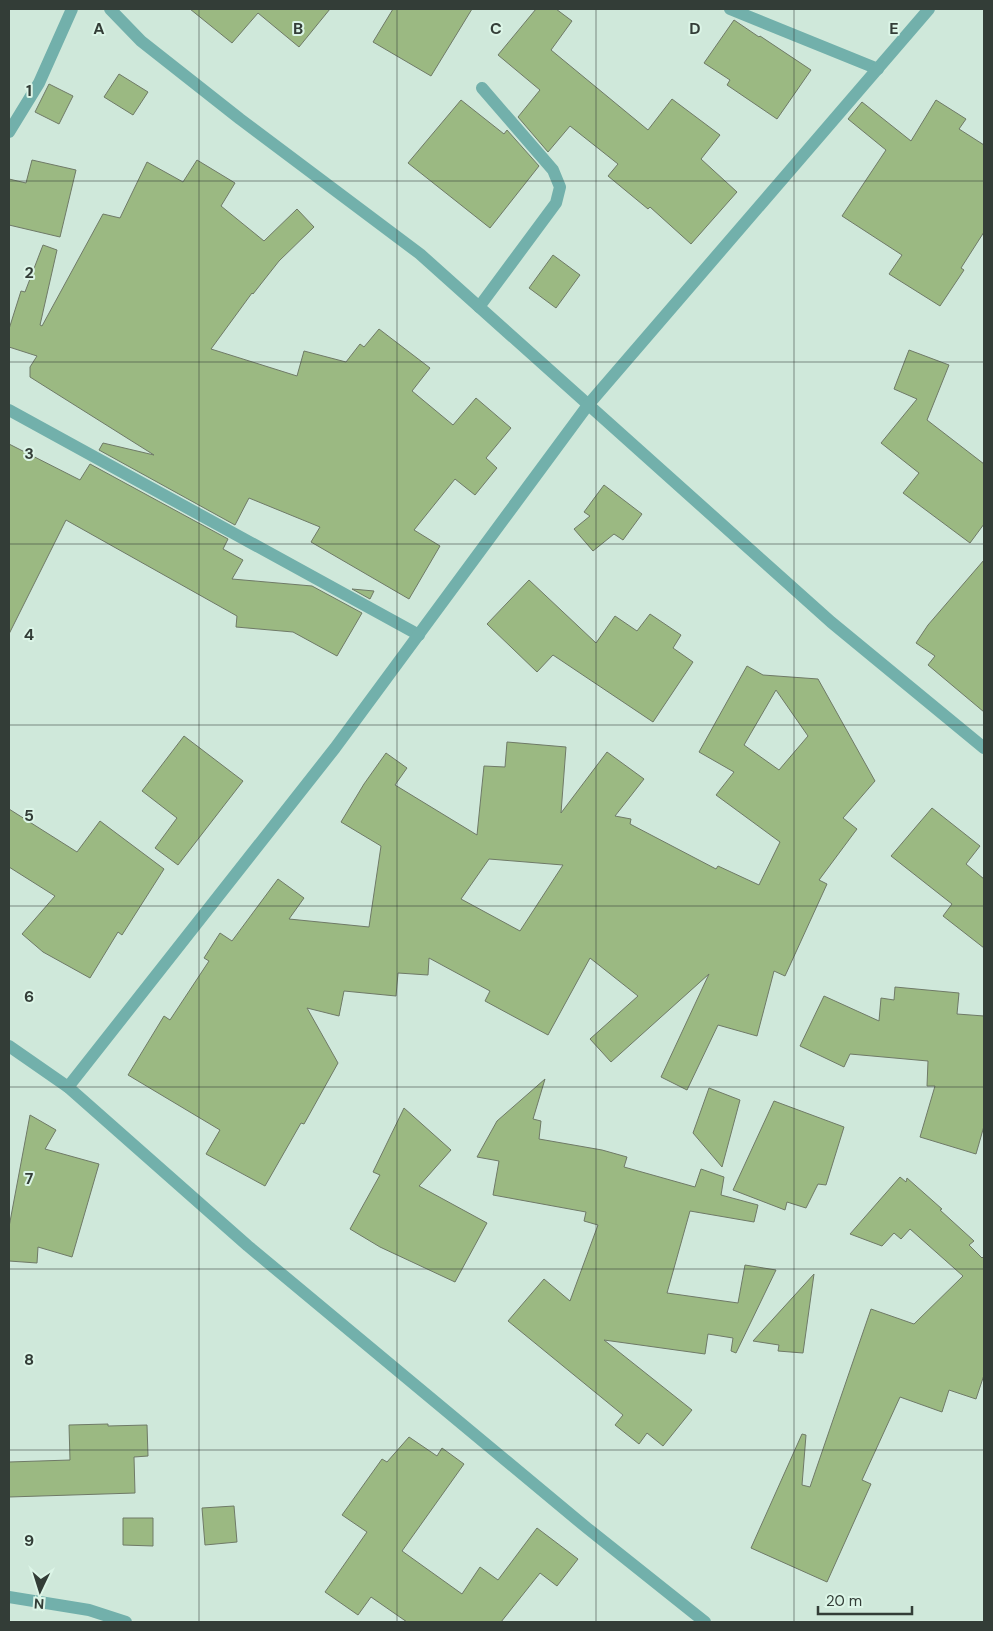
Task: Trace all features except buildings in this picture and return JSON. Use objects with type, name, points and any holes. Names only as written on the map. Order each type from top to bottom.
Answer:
[{"type":"street","points":[[9,132],[39,83],[72,9]]},
{"type":"street","points":[[110,9],[141,41],[240,119],[420,254],[831,622],[984,748]]},
{"type":"street","points":[[730,9],[878,69]]},
{"type":"street","points":[[68,1087],[328,756],[588,405],[929,9]]},
{"type":"street","points":[[479,307],[556,203],[560,187],[553,170],[482,88]]},
{"type":"street","points":[[9,410],[418,635]]},
{"type":"street","points":[[9,1046],[68,1087],[248,1246],[587,1528],[705,1622]]},
{"type":"street","points":[[9,1597],[89,1610],[126,1622]]}]
